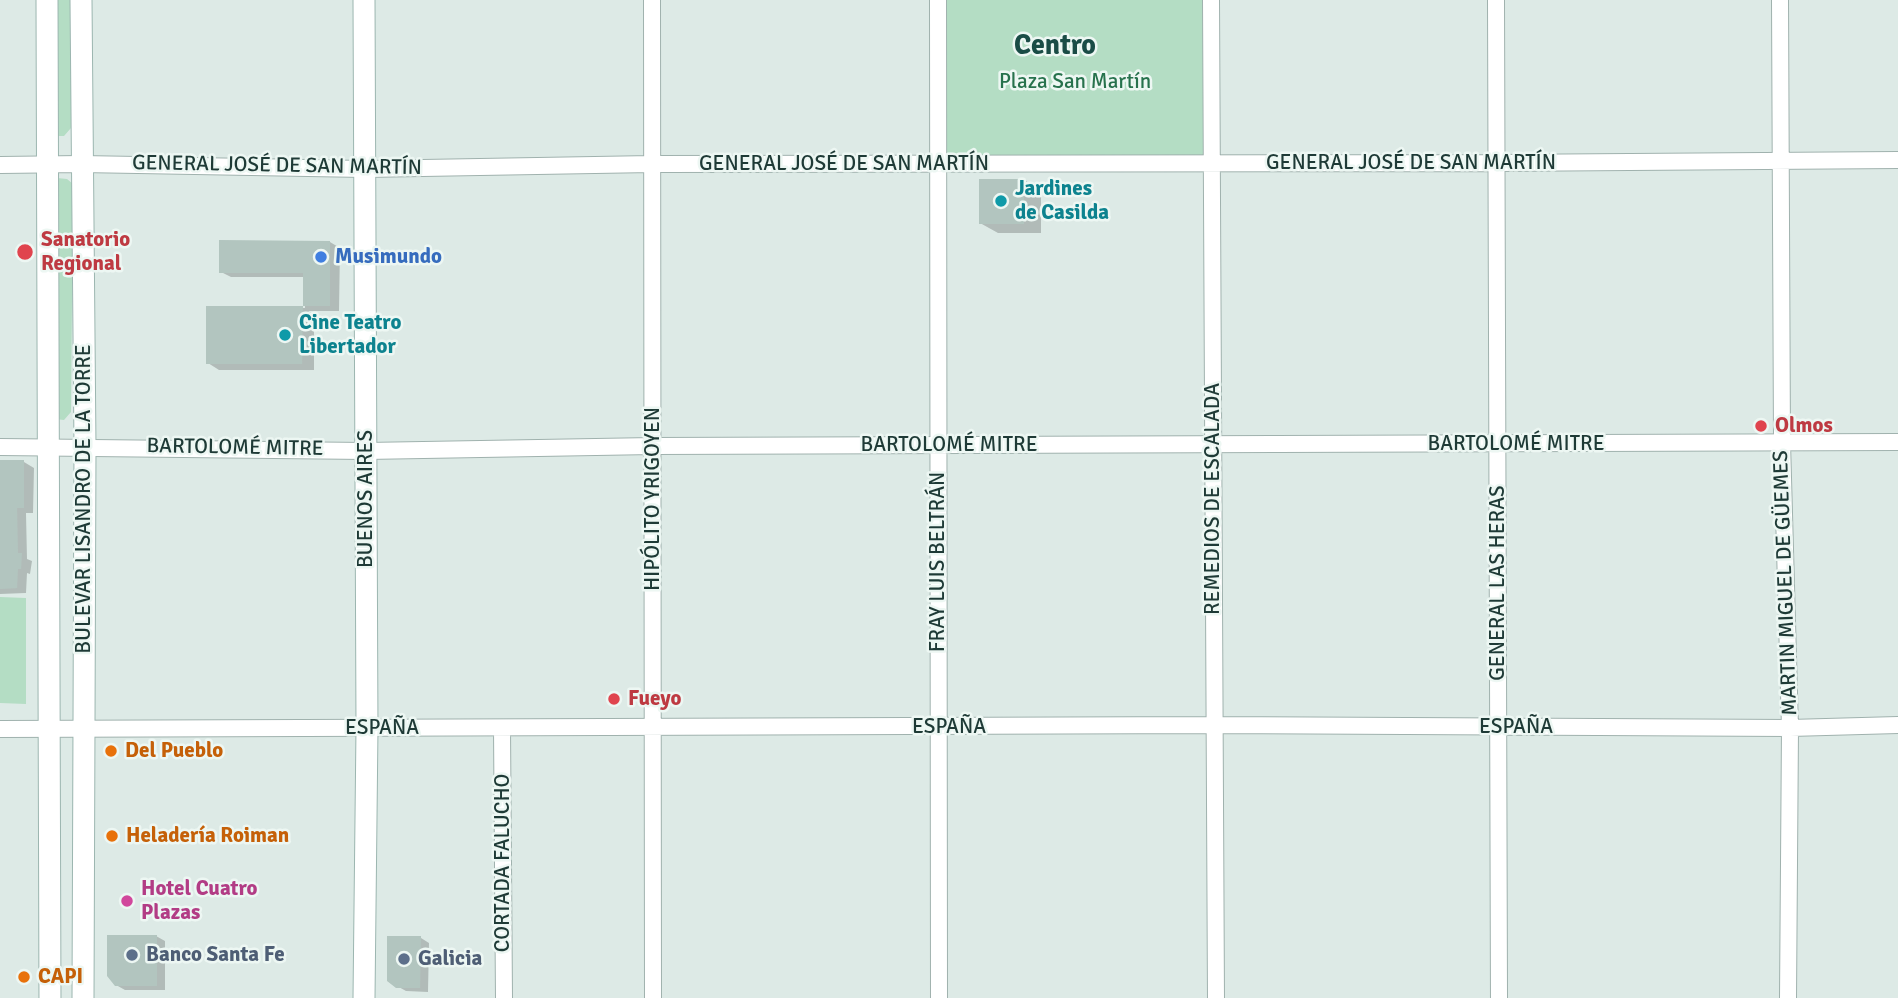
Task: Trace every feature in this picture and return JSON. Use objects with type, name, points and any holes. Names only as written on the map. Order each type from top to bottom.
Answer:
[{"type":"main road","name":"BULEVAR LISANDRO DE LA TORRE","points":[[47,0],[50,998]]},
{"type":"main road","name":"BULEVAR LISANDRO DE LA TORRE","points":[[81,0],[85,446],[83,998]]},
{"type":"main road","name":"BUENOS AIRES","points":[[364,0],[367,728],[364,998]]},
{"type":"street","name":"HIPÓLITO YRIGOYEN","points":[[652,0],[653,998]]},
{"type":"street","name":"FRAY LUIS BELTRÁN","points":[[938,0],[939,998]]},
{"type":"street","name":"REMEDIOS DE ESCALADA","points":[[1210,0],[1216,998]]},
{"type":"street","name":"GENERAL LAS HERAS","points":[[1496,0],[1499,998]]},
{"type":"street","name":"MARTIN MIGUEL DE GÜEMES","points":[[1780,0],[1782,442],[1790,728],[1788,998]]},
{"type":"street","name":"GENERAL JOSÉ DE SAN MARTÍN","points":[[0,165],[365,169],[652,164],[1898,160]]},
{"type":"street","name":"BARTOLOMÉ MITRE","points":[[0,447],[366,451],[653,446],[1898,442]]},
{"type":"street","name":"ESPAÑA","points":[[0,729],[1214,725],[1790,728],[1898,725]]},
{"type":"street","name":"CORTADA FALUCHO","points":[[502,727],[504,998]]},
{"type":"green space","points":[[51,0],[72,0],[71,128],[64,136],[56,136]]},
{"type":"green space","name":"Plaza San Martín","points":[[938,0],[1211,0],[1211,163],[938,164]]},
{"type":"green space","points":[[57,178],[67,179],[73,184],[71,412],[64,420],[55,419]]},
{"type":"green space","points":[[0,597],[26,598],[26,704],[0,703]]},
{"type":"building","name":"Jardines de Casilda","points":[[979,179],[1024,179],[1024,224],[979,224]]},
{"type":"building","points":[[219,240],[330,241],[330,306],[303,306],[303,273],[219,273]]},
{"type":"building","points":[[206,306],[303,306],[302,364],[206,364]]},
{"type":"building","points":[[0,460],[24,460],[24,508],[17,508],[18,553],[22,553],[17,588],[0,589]]},
{"type":"building","name":"Banco Santa Fe","points":[[107,935],[157,935],[157,986],[115,986],[107,976]]},
{"type":"building","name":"Galicia","points":[[387,936],[421,936],[420,988],[396,988],[387,981]]},
{"type":"place","name":"Jardines de Casilda","points":[[1001,201]]},
{"type":"place","name":"Sanatorio Regional","points":[[25,252]]},
{"type":"place","name":"Musimundo","points":[[321,257]]},
{"type":"place","name":"Cine Teatro Libertador","points":[[285,335]]},
{"type":"place","name":"Olmos","points":[[1761,426]]},
{"type":"place","name":"Fueyo","points":[[614,699]]},
{"type":"place","name":"Del Pueblo","points":[[111,751]]},
{"type":"place","name":"Heladería Roiman","points":[[112,836]]},
{"type":"place","name":"Hotel Cuatro Plazas","points":[[127,901]]},
{"type":"place","name":"Banco Santa Fe","points":[[132,955]]},
{"type":"place","name":"Galicia","points":[[404,959]]},
{"type":"place","name":"CAPI","points":[[24,977]]},
{"type":"district","name":"Centro","points":[[1055,47]]}]
